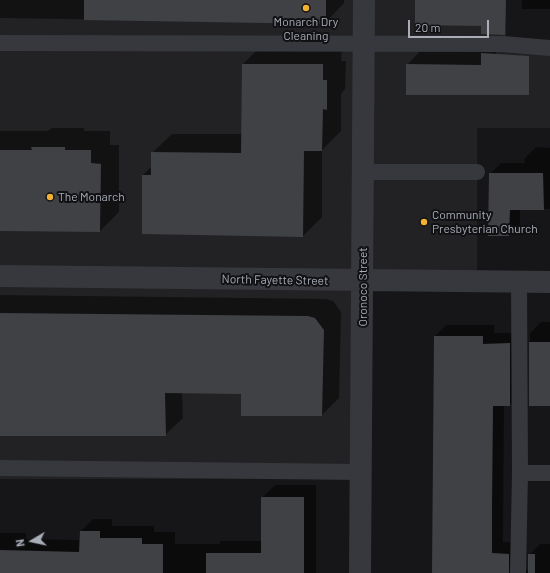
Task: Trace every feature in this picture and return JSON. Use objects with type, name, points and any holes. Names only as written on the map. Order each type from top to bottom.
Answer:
[{"type":"street","name":"Oronoco Street","points":[[360,573],[364,172],[364,0]]},
{"type":"street","name":"North Fayette Street","points":[[0,276],[550,282]]},
{"type":"lane","points":[[0,43],[503,44],[550,48]]},
{"type":"lane","points":[[364,172],[477,172]]},
{"type":"lane","points":[[518,573],[520,474],[519,282]]},
{"type":"lane","points":[[0,468],[361,472]]},
{"type":"lane","points":[[520,474],[550,473]]},
{"type":"shaded area","points":[[0,0],[506,0],[506,47],[550,48],[550,128],[477,128],[477,282],[361,281],[358,479],[0,479]]},
{"type":"building","points":[[84,0],[326,0],[326,24],[84,20]]},
{"type":"building","points":[[415,0],[506,0],[505,35],[481,34],[481,26],[415,25]]},
{"type":"building","points":[[481,53],[529,56],[529,95],[406,95],[406,64],[481,65]]},
{"type":"building","points":[[242,64],[323,64],[323,80],[327,80],[327,110],[323,109],[322,151],[304,151],[303,237],[142,234],[142,175],[151,175],[151,152],[241,153]]},
{"type":"building","name":"The Monarch","points":[[31,147],[65,147],[65,150],[91,150],[91,163],[101,164],[100,232],[0,231],[0,150],[32,150]]},
{"type":"building","points":[[489,173],[543,173],[544,210],[510,210],[509,236],[488,236]]},
{"type":"building","points":[[0,313],[308,316],[315,318],[324,330],[322,416],[241,416],[241,394],[165,393],[166,436],[0,436]]},
{"type":"building","points":[[434,336],[483,336],[483,344],[510,343],[510,406],[493,406],[492,506],[492,553],[509,554],[509,573],[432,573]]},
{"type":"building","points":[[529,342],[550,342],[550,406],[529,406]]},
{"type":"building","points":[[261,497],[304,497],[304,573],[206,573],[206,553],[261,553]]},
{"type":"building","points":[[80,531],[100,531],[100,538],[142,538],[142,544],[163,544],[163,573],[0,573],[0,550],[79,552]]},
{"type":"building","points":[[528,554],[535,554],[535,573],[528,573]]},
{"type":"place","name":"Monarch Dry Cleaning","points":[[306,8]]},
{"type":"place","name":"The Monarch","points":[[50,197]]},
{"type":"place","name":"Community Presbyterian Church","points":[[424,222]]}]
